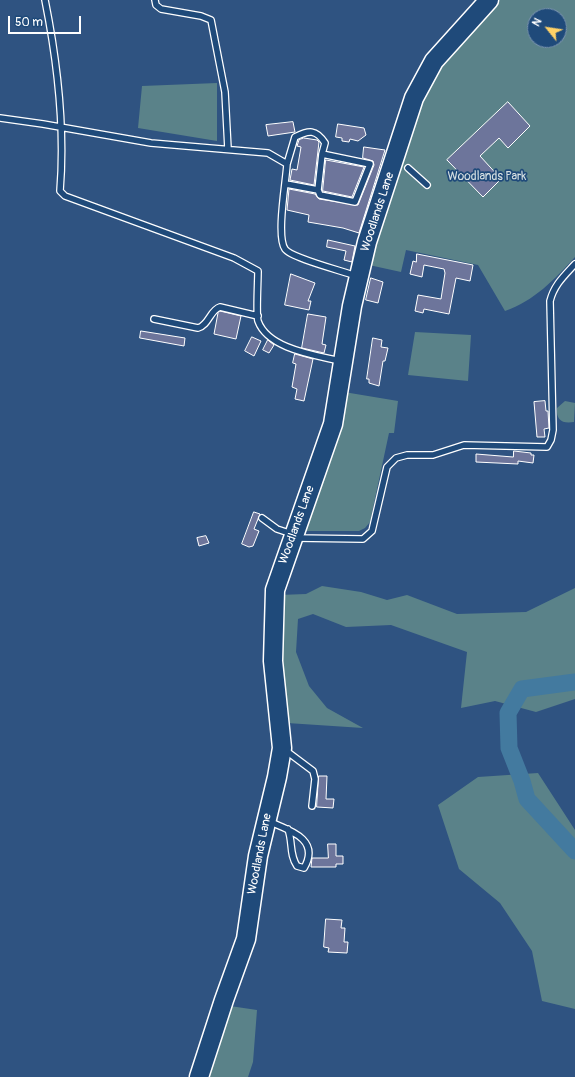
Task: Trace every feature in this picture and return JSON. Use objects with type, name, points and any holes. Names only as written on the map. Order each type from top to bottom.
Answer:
[{"type":"main road","name":"Woodlands Lane","points":[[199,1077],[246,939],[258,856],[277,777],[282,748],[273,661],[274,606],[279,577],[333,424],[345,362],[358,276],[372,225],[414,98],[434,61],[489,0]]},
{"type":"lane","points":[[45,0],[56,66],[62,169],[60,191],[65,196],[234,258],[258,271],[257,320],[269,337],[292,349],[345,362]]},
{"type":"lane","points":[[155,0],[156,5],[161,9],[201,16],[211,20],[225,92],[228,150]]},
{"type":"lane","points":[[0,118],[151,143],[268,153],[287,164]]},
{"type":"lane","points":[[322,154],[370,164],[355,202],[320,195],[318,190],[322,154],[325,143],[320,135],[314,132],[304,132],[295,137],[287,164],[281,241],[285,250],[296,256],[358,276]]},
{"type":"lane","points":[[408,168],[427,185]]},
{"type":"lane","points":[[286,184],[318,190]]},
{"type":"lane","points":[[262,518],[277,529],[294,536],[363,539],[372,531],[387,467],[396,458],[407,455],[433,455],[464,445],[547,447],[551,440],[553,430],[550,301],[552,291],[557,283],[575,264]]},
{"type":"lane","points":[[154,319],[198,328],[202,327],[216,308],[220,307],[258,316]]},
{"type":"lane","points":[[282,748],[313,771],[315,780],[312,806]]},
{"type":"lane","points":[[266,820],[288,829],[305,840],[308,847],[307,863],[304,868],[296,866],[291,857],[291,839],[288,829]]},
{"type":"green space","name":"Woodlands Park","points":[[500,0],[575,0],[575,257],[551,282],[534,296],[505,311],[478,265],[406,250],[401,272],[369,265],[422,96],[457,45],[478,21]]},
{"type":"green space","points":[[217,83],[217,141],[138,128],[142,86]]},
{"type":"green space","points":[[415,332],[471,335],[468,381],[408,375]]},
{"type":"green space","points":[[344,392],[398,401],[394,433],[389,433],[370,522],[365,528],[359,531],[300,531]]},
{"type":"green space","points":[[565,401],[575,403],[574,422],[563,422],[558,416],[557,408]]},
{"type":"green space","points":[[322,586],[361,592],[387,600],[407,595],[457,614],[526,612],[575,588],[575,699],[536,712],[495,701],[461,708],[467,652],[391,625],[346,627],[313,614],[298,619],[296,652],[309,686],[327,708],[363,728],[287,723],[279,595],[306,594]]},
{"type":"green space","points":[[538,773],[575,830],[575,1009],[542,1001],[532,951],[500,903],[459,869],[438,805],[478,777]]},
{"type":"green space","points":[[230,1006],[257,1010],[253,1062],[248,1077],[208,1077],[215,1060]]},
{"type":"building","points":[[508,102],[530,126],[508,148],[499,138],[480,156],[501,179],[483,197],[447,160]]},
{"type":"building","points":[[293,122],[295,132],[268,136],[266,125]]},
{"type":"building","points":[[338,124],[364,128],[366,135],[358,141],[350,139],[349,142],[342,141],[342,138],[336,137]]},
{"type":"building","points":[[304,138],[317,140],[319,142],[314,185],[290,180],[292,169],[297,170],[301,147],[297,146],[299,140]]},
{"type":"building","points":[[364,147],[385,150],[359,233],[343,228],[308,222],[309,215],[287,210],[289,189],[315,194],[319,199],[358,205],[374,165],[373,161],[363,158]]},
{"type":"building","points":[[326,160],[364,167],[352,197],[323,191]]},
{"type":"building","points":[[328,240],[355,246],[352,262],[344,260],[346,251],[327,247]]},
{"type":"building","points":[[417,254],[473,265],[470,281],[456,278],[449,314],[424,309],[423,313],[415,311],[418,295],[441,299],[445,273],[444,269],[424,265],[422,277],[410,274],[413,261],[416,262]]},
{"type":"building","points":[[291,274],[315,283],[308,301],[311,301],[309,310],[285,305]]},
{"type":"building","points":[[371,278],[383,282],[378,303],[366,300]]},
{"type":"building","points":[[220,311],[241,316],[236,339],[214,334],[218,313]]},
{"type":"building","points":[[308,314],[326,317],[322,344],[326,345],[324,353],[302,348]]},
{"type":"building","points":[[141,331],[185,338],[184,346],[140,338]]},
{"type":"building","points":[[252,337],[261,341],[254,356],[245,351]]},
{"type":"building","points":[[373,338],[382,340],[381,347],[388,348],[385,361],[383,361],[379,386],[369,383],[369,379],[367,379]]},
{"type":"building","points":[[268,340],[274,345],[269,353],[263,350]]},
{"type":"building","points":[[295,354],[313,359],[304,401],[295,399],[297,389],[292,387],[296,364],[293,363]]},
{"type":"building","points":[[545,401],[546,411],[548,411],[549,428],[544,429],[545,437],[537,437],[534,402]]},
{"type":"building","points":[[514,451],[531,453],[531,455],[534,455],[533,463],[518,461],[518,464],[476,462],[476,454],[513,457]]},
{"type":"building","points":[[254,512],[260,514],[254,529],[259,531],[253,546],[249,547],[242,544]]},
{"type":"building","points":[[206,536],[209,543],[199,546],[197,538]]},
{"type":"building","points":[[319,776],[327,776],[326,799],[334,799],[333,808],[317,807]]},
{"type":"building","points":[[328,844],[336,844],[336,856],[343,856],[343,864],[336,864],[336,867],[311,867],[312,858],[328,858]]},
{"type":"building","points":[[326,919],[342,920],[341,928],[345,928],[344,942],[348,942],[347,953],[328,952],[329,948],[324,947]]},
{"type":"waterway","points":[[575,682],[522,689],[508,713],[509,748],[522,781],[527,799],[575,851]]}]
